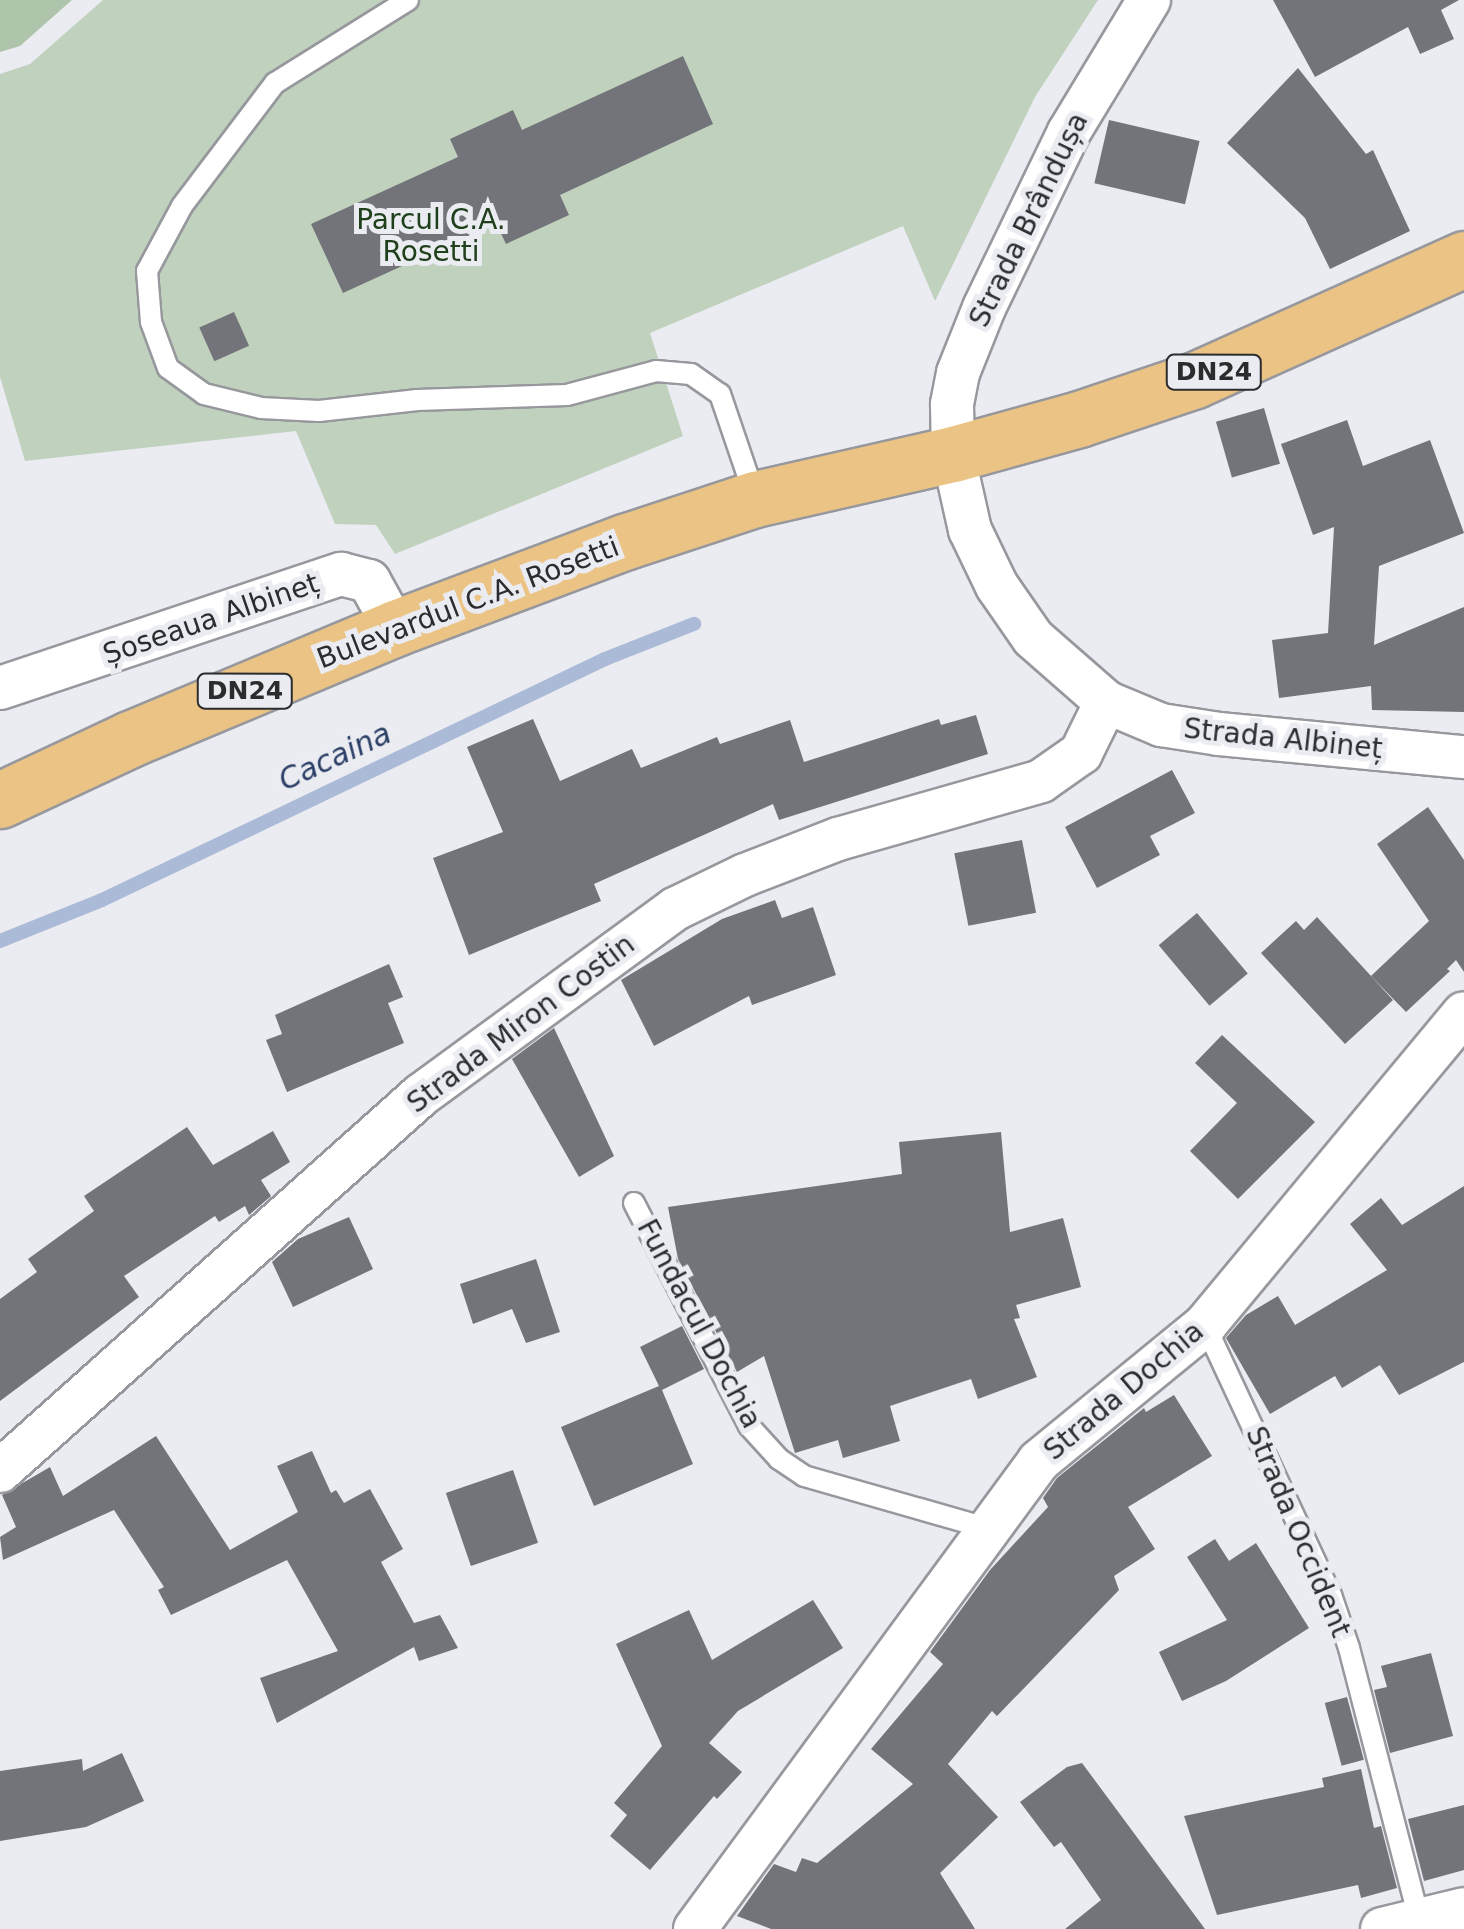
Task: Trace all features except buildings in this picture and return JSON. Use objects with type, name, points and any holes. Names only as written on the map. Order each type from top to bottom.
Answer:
[{"type":"main road","name":"DN24","points":[[953,454],[1079,419],[1195,380],[1464,258]]},
{"type":"main road","name":"Bulevardul C.A. Rosetti","points":[[0,800],[130,739],[396,628],[624,542],[755,499],[953,454]]},
{"type":"street","name":"Strada Brândușa","points":[[953,454],[952,404],[958,372],[984,308],[1069,132],[1148,0]]},
{"type":"street","name":"Strada Albineț","points":[[953,454],[970,530],[997,586],[1033,638],[1106,702],[1180,728],[1464,758]]},
{"type":"street","name":"Șoseaua Albineț","points":[[0,688],[341,574],[369,580],[396,628]]},
{"type":"street","name":"Strada Miron Costin","points":[[0,1471],[421,1095],[676,908],[744,874],[838,838],[1041,781],[1081,753],[1106,702]]},
{"type":"street","name":"Strada Dochia","points":[[695,1929],[1039,1460],[1206,1325],[1464,1012]]},
{"type":"street","points":[[1400,1924],[1464,1909]]},
{"type":"lane","points":[[408,0],[276,82],[182,206],[147,271],[151,322],[168,368],[204,394],[261,408],[320,412],[417,400],[567,395],[656,371],[691,374],[720,394],[755,499]]},
{"type":"lane","name":"Fundacul Dochia","points":[[634,1203],[750,1426],[779,1459],[804,1476],[987,1528]]},
{"type":"lane","name":"Strada Occident","points":[[1206,1325],[1330,1596],[1349,1648],[1400,1924]]},
{"type":"green space","points":[[0,0],[72,0],[20,46],[0,52]]},
{"type":"green space","name":"Parcul C.A. Rosetti","points":[[103,0],[1098,0],[1035,97],[935,301],[903,226],[650,333],[683,436],[395,554],[376,525],[335,524],[296,431],[25,461],[0,377],[0,74],[30,64]]},
{"type":"waterway","name":"Cacaina","points":[[0,941],[102,900],[605,659],[694,624]]}]
